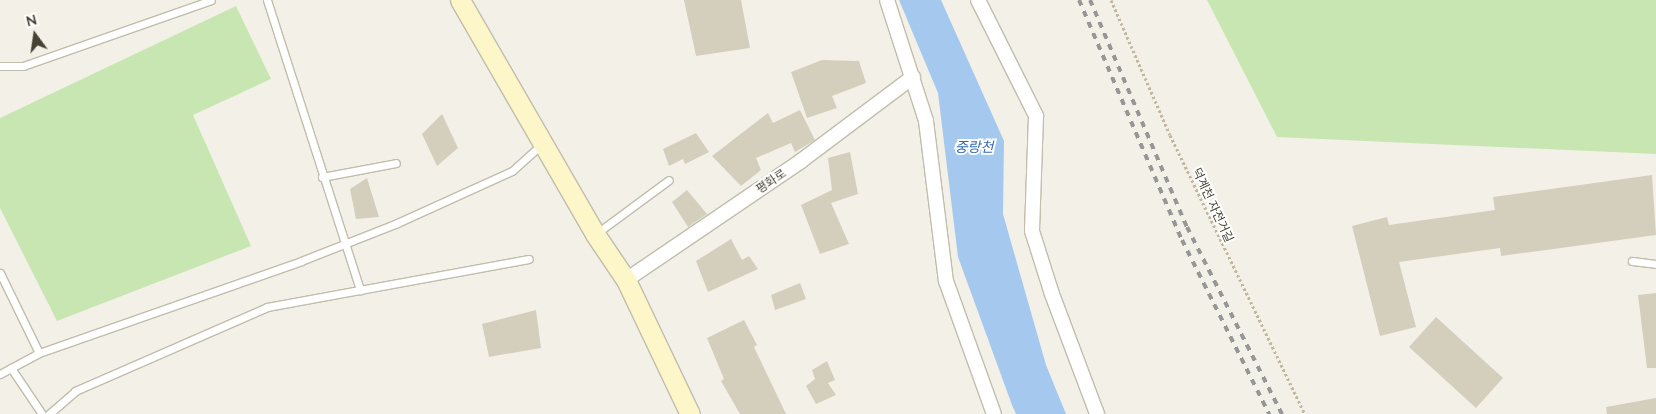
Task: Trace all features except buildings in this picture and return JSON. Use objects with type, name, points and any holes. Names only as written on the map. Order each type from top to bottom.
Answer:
[{"type":"main road","points":[[460,0],[595,234],[626,280],[690,414]]},
{"type":"street","points":[[887,0],[913,77],[934,164],[946,281],[994,414]]},
{"type":"street","points":[[978,0],[1036,116],[1032,231],[1052,294],[1097,414]]},
{"type":"street","name":"평화로","points":[[626,280],[801,161],[913,77]]},
{"type":"lane","points":[[0,66],[24,66],[211,0]]},
{"type":"lane","points":[[266,0],[360,290]]},
{"type":"lane","points":[[0,374],[39,353],[344,245],[512,172],[544,143]]},
{"type":"lane","points":[[322,177],[396,163]]},
{"type":"lane","points":[[595,234],[669,180]]},
{"type":"lane","points":[[49,414],[75,390],[267,307],[529,259]]},
{"type":"lane","points":[[1632,261],[1656,264]]},
{"type":"lane","points":[[0,273],[39,353]]},
{"type":"lane","points":[[11,368],[42,414]]},
{"type":"path","name":"덕계천 자전거길","points":[[1111,0],[1174,144],[1305,414]]},
{"type":"green space","points":[[1207,0],[1656,0],[1656,154],[1277,137]]},
{"type":"green space","points":[[236,6],[271,79],[193,115],[251,246],[57,321],[0,208],[0,118]]},
{"type":"water","name":"중랑천","points":[[899,0],[941,0],[1004,141],[1003,214],[1046,365],[1066,414],[1016,414],[1012,405],[958,257],[938,93]]},
{"type":"railway","points":[[1079,0],[1182,240],[1269,414]]},
{"type":"railway","points":[[1090,0],[1187,227],[1282,414]]}]
